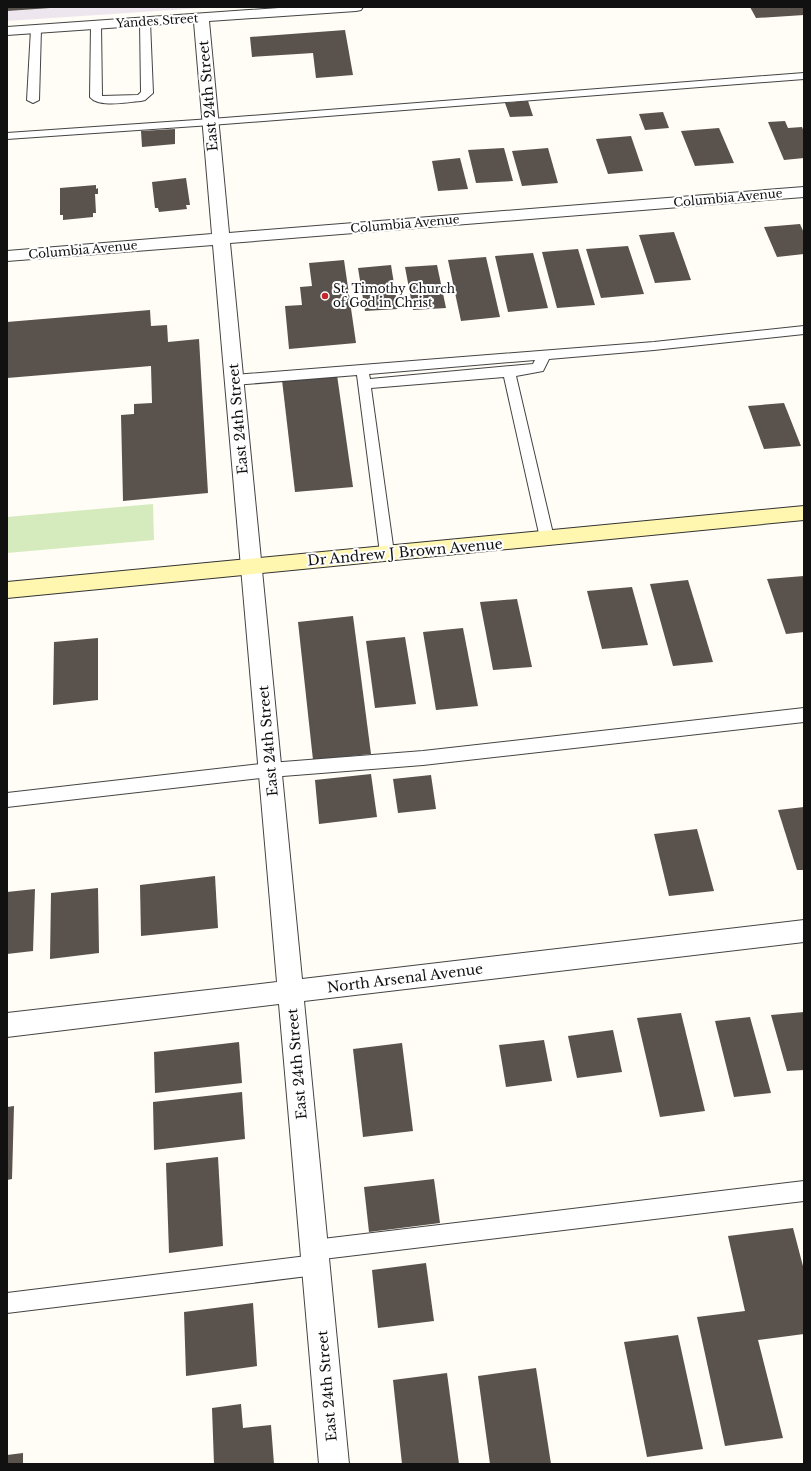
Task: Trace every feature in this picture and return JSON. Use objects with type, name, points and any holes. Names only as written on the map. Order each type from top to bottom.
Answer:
[{"type":"main road","name":"Dr Andrew J Brown Avenue","points":[[7,590],[804,513]]},
{"type":"street","name":"Yandes Street","points":[[7,31],[356,7]]},
{"type":"street","name":"East 24th Street","points":[[201,18],[334,1464]]},
{"type":"street","name":"Columbia Avenue","points":[[7,256],[804,192]]},
{"type":"street","name":"North Arsenal Avenue","points":[[7,1025],[804,931]]},
{"type":"lane","points":[[96,25],[96,97],[101,100],[141,98],[147,93],[145,22]]},
{"type":"lane","points":[[33,100],[36,29]]},
{"type":"lane","points":[[7,136],[211,122],[804,76]]},
{"type":"lane","points":[[234,380],[654,346],[804,330]]},
{"type":"lane","points":[[364,384],[509,372],[538,368],[544,355]]},
{"type":"lane","points":[[362,370],[387,553]]},
{"type":"lane","points":[[509,372],[547,538]]},
{"type":"lane","points":[[7,800],[270,770],[423,758],[804,714]]},
{"type":"lane","points":[[7,1304],[315,1258],[804,1191]]},
{"type":"shaded area","points":[[7,7],[218,7],[7,21]]},
{"type":"green space","points":[[153,504],[154,540],[7,553],[7,517]]},
{"type":"building","points":[[7,7],[50,7],[50,8],[7,11]]},
{"type":"building","points":[[750,7],[804,7],[804,15],[756,18]]},
{"type":"building","points":[[345,30],[353,75],[316,78],[313,53],[252,57],[250,37]]},
{"type":"building","points":[[528,101],[533,116],[510,117],[505,103]]},
{"type":"building","points":[[663,112],[669,128],[645,130],[639,114]]},
{"type":"building","points":[[785,121],[788,128],[802,127],[804,132],[804,158],[784,160],[768,122]]},
{"type":"building","points":[[719,128],[734,163],[695,166],[681,131]]},
{"type":"building","points":[[175,129],[175,144],[142,147],[141,131]]},
{"type":"building","points":[[631,136],[643,171],[608,174],[596,139]]},
{"type":"building","points":[[504,148],[513,181],[476,183],[468,150]]},
{"type":"building","points":[[548,148],[558,183],[522,186],[512,151]]},
{"type":"building","points":[[460,158],[468,189],[438,191],[432,161]]},
{"type":"building","points":[[186,178],[190,205],[186,205],[187,209],[159,212],[158,208],[155,208],[152,182]]},
{"type":"building","points":[[96,185],[96,189],[98,188],[98,194],[95,194],[96,213],[93,213],[93,217],[63,220],[63,215],[60,215],[60,188]]},
{"type":"building","points":[[800,224],[804,233],[804,254],[777,257],[764,227]]},
{"type":"building","points":[[674,232],[691,280],[655,283],[639,235]]},
{"type":"building","points":[[628,246],[644,294],[601,298],[586,249]]},
{"type":"building","points":[[578,249],[595,305],[557,308],[542,252]]},
{"type":"building","points":[[533,253],[548,308],[508,312],[495,256]]},
{"type":"building","points":[[486,257],[500,317],[461,321],[448,260]]},
{"type":"building","name":"St. Timothy Church of God in Christ","points":[[344,260],[356,343],[289,349],[285,306],[302,305],[300,287],[312,286],[309,263]]},
{"type":"building","points":[[391,265],[398,309],[365,311],[358,268]]},
{"type":"building","points":[[437,265],[446,308],[413,310],[405,267]]},
{"type":"building","points":[[150,310],[151,326],[167,325],[168,342],[199,339],[208,493],[123,501],[121,415],[134,414],[134,404],[152,403],[151,366],[7,378],[7,322]]},
{"type":"building","points":[[337,375],[353,487],[295,492],[282,380]]},
{"type":"building","points":[[784,403],[801,446],[764,449],[748,406]]},
{"type":"building","points":[[804,576],[804,632],[786,634],[767,579]]},
{"type":"building","points":[[688,580],[713,662],[673,666],[650,584]]},
{"type":"building","points":[[632,587],[648,645],[602,649],[587,591]]},
{"type":"building","points":[[517,599],[532,667],[493,670],[480,602]]},
{"type":"building","points":[[353,616],[371,754],[313,760],[298,622]]},
{"type":"building","points":[[463,628],[478,706],[436,710],[423,632]]},
{"type":"building","points":[[405,637],[416,704],[375,708],[366,641]]},
{"type":"building","points":[[98,638],[98,700],[53,705],[54,642]]},
{"type":"building","points":[[371,774],[377,817],[319,824],[315,780]]},
{"type":"building","points":[[431,775],[436,809],[398,813],[393,779]]},
{"type":"building","points":[[804,807],[804,870],[797,870],[778,810]]},
{"type":"building","points":[[697,829],[714,891],[669,896],[654,834]]},
{"type":"building","points":[[215,876],[218,928],[141,936],[140,885]]},
{"type":"building","points":[[98,888],[99,953],[50,959],[51,893]]},
{"type":"building","points":[[35,889],[33,951],[7,954],[7,892]]},
{"type":"building","points":[[804,1012],[804,1070],[787,1071],[771,1015]]},
{"type":"building","points":[[681,1013],[705,1111],[660,1117],[637,1018]]},
{"type":"building","points":[[750,1017],[771,1093],[734,1097],[715,1021]]},
{"type":"building","points":[[613,1030],[622,1072],[577,1078],[568,1036]]},
{"type":"building","points":[[544,1040],[552,1081],[506,1087],[499,1045]]},
{"type":"building","points":[[239,1042],[242,1083],[155,1093],[154,1052]]},
{"type":"building","points":[[402,1043],[413,1131],[363,1137],[353,1049]]},
{"type":"building","points":[[242,1092],[245,1139],[154,1150],[153,1102]]},
{"type":"building","points":[[14,1106],[12,1179],[7,1180],[7,1107]]},
{"type":"building","points":[[218,1157],[223,1246],[169,1253],[166,1163]]},
{"type":"building","points":[[434,1179],[440,1223],[369,1232],[364,1187]]},
{"type":"building","points":[[793,1228],[804,1270],[804,1334],[758,1340],[783,1438],[725,1446],[697,1317],[745,1311],[728,1236]]},
{"type":"building","points":[[426,1263],[434,1321],[378,1328],[372,1270]]},
{"type":"building","points":[[253,1303],[257,1366],[186,1376],[184,1312]]},
{"type":"building","points":[[678,1335],[703,1449],[647,1457],[624,1342]]},
{"type":"building","points":[[536,1368],[551,1464],[490,1464],[478,1376]]},
{"type":"building","points":[[447,1373],[459,1464],[402,1464],[393,1380]]},
{"type":"building","points":[[241,1404],[243,1428],[271,1425],[274,1464],[214,1464],[212,1408]]},
{"type":"building","points":[[23,1453],[23,1464],[7,1464],[7,1455]]},
{"type":"place","name":"St. Timothy Church of God in Christ","points":[[325,296]]}]
